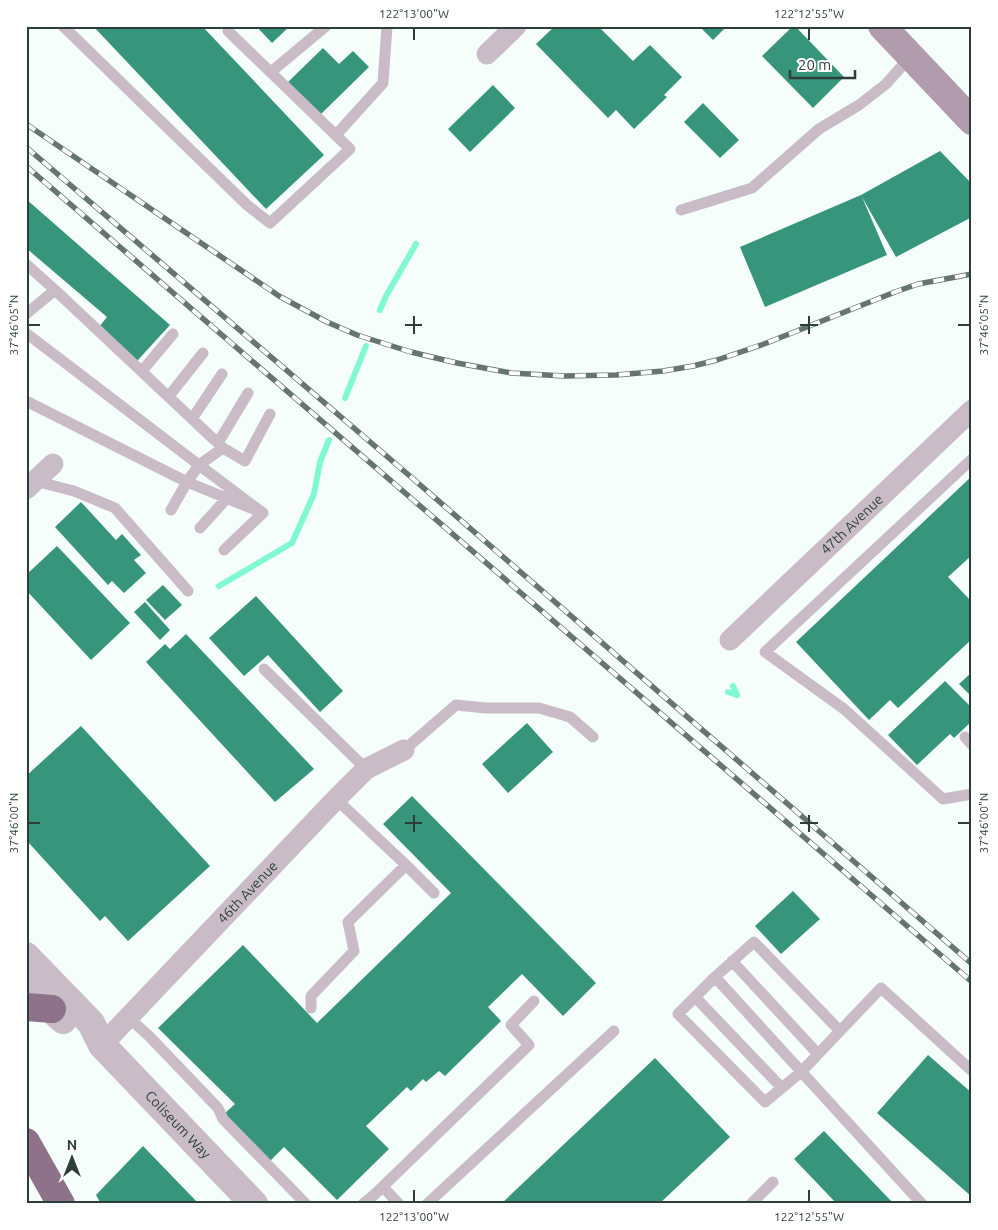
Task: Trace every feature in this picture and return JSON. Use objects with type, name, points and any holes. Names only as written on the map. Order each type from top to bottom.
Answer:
[{"type":"highway","points":[[26,1142],[61,1204]]},
{"type":"main road","points":[[882,26],[972,121]]},
{"type":"street","points":[[487,54],[509,28]]},
{"type":"street","name":"47th Avenue","points":[[730,640],[972,410]]},
{"type":"street","points":[[31,485],[53,464]]},
{"type":"street","name":"46th Avenue","points":[[102,1045],[336,798],[366,769],[404,750]]},
{"type":"street","name":"Coliseum Way","points":[[26,956],[91,1023],[102,1045],[254,1204]]},
{"type":"street","name":"Coliseum Way","points":[[26,986],[39,1008],[77,1034],[102,1045]]},
{"type":"lane","points":[[63,26],[247,205],[270,223],[350,149],[228,31]]},
{"type":"lane","points":[[271,72],[326,26]]},
{"type":"lane","points":[[336,135],[383,83],[387,26]]},
{"type":"lane","points":[[681,210],[752,188],[819,129],[859,105],[886,84],[910,57]]},
{"type":"lane","points":[[26,264],[220,445],[245,461],[270,414]]},
{"type":"lane","points":[[26,314],[55,290]]},
{"type":"lane","points":[[26,333],[262,513]]},
{"type":"lane","points":[[142,371],[172,334]]},
{"type":"lane","points":[[168,396],[203,353]]},
{"type":"lane","points":[[192,419],[222,374]]},
{"type":"lane","points":[[171,510],[199,464],[220,445],[248,394]]},
{"type":"lane","points":[[26,401],[187,482],[262,513]]},
{"type":"lane","points":[[972,459],[765,652],[844,709],[943,798],[972,794]]},
{"type":"lane","points":[[31,485],[74,491],[115,508],[188,591]]},
{"type":"lane","points":[[200,528],[227,498]]},
{"type":"lane","points":[[224,550],[262,513]]},
{"type":"lane","points":[[264,669],[366,769]]},
{"type":"lane","points":[[404,750],[456,704],[486,708],[539,708],[570,717],[593,737]]},
{"type":"lane","points":[[336,798],[434,893]]},
{"type":"lane","points":[[311,1008],[311,996],[354,951],[348,922],[406,865]]},
{"type":"lane","points":[[840,1031],[754,942],[678,1014],[765,1102],[801,1072],[881,988],[972,1071]]},
{"type":"lane","points":[[732,961],[818,1054]]},
{"type":"lane","points":[[715,977],[922,1204]]},
{"type":"lane","points":[[695,997],[782,1088]]},
{"type":"lane","points":[[363,1204],[383,1187],[529,1045],[511,1025],[534,1001]]},
{"type":"lane","points":[[128,1017],[149,1036],[218,1108],[223,1119],[306,1204]]},
{"type":"lane","points":[[427,1204],[614,1031]]},
{"type":"lane","points":[[751,1204],[773,1182]]},
{"type":"lane","points":[[383,1187],[399,1204]]},
{"type":"building","points":[[93,26],[202,26],[324,155],[266,209]]},
{"type":"building","points":[[256,26],[290,26],[272,43]]},
{"type":"building","points":[[555,26],[598,26],[633,61],[650,45],[682,77],[664,95],[667,97],[634,129],[616,110],[608,118],[536,44]]},
{"type":"building","points":[[699,26],[727,26],[713,40]]},
{"type":"building","points":[[793,26],[844,77],[813,108],[762,56]]},
{"type":"building","points":[[323,48],[339,64],[353,51],[369,67],[320,115],[288,82]]},
{"type":"building","points":[[493,85],[515,108],[470,152],[448,129]]},
{"type":"building","points":[[703,103],[739,140],[720,158],[684,122]]},
{"type":"building","points":[[940,151],[972,184],[972,217],[896,257],[862,197],[887,255],[765,307],[740,247],[861,195]]},
{"type":"building","points":[[26,199],[170,325],[137,361],[99,327],[107,317],[26,248]]},
{"type":"building","points":[[972,476],[972,555],[948,577],[972,602],[972,639],[898,708],[890,700],[869,720],[796,642]]},
{"type":"building","points":[[81,502],[116,540],[122,534],[141,555],[134,560],[146,573],[124,593],[112,581],[108,585],[55,527]]},
{"type":"building","points":[[57,546],[130,623],[91,660],[26,590],[26,575]]},
{"type":"building","points":[[163,585],[182,605],[165,620],[146,600]]},
{"type":"building","points":[[256,596],[343,691],[320,712],[268,655],[244,676],[209,638]]},
{"type":"building","points":[[145,602],[170,630],[160,640],[134,612]]},
{"type":"building","points":[[186,634],[314,769],[275,802],[146,662],[165,644],[170,649]]},
{"type":"building","points":[[972,672],[972,697],[959,684]]},
{"type":"building","points":[[945,681],[972,708],[972,721],[954,738],[950,734],[917,765],[888,735]]},
{"type":"building","points":[[527,723],[553,752],[508,793],[482,764]]},
{"type":"building","points":[[81,726],[210,866],[128,941],[105,916],[100,921],[28,842],[26,843],[26,776]]},
{"type":"building","points":[[412,796],[596,983],[563,1016],[522,974],[488,1007],[501,1021],[445,1076],[439,1071],[426,1082],[423,1079],[411,1091],[407,1087],[366,1126],[389,1149],[337,1200],[284,1147],[269,1162],[223,1115],[235,1104],[158,1028],[243,945],[317,1023],[451,893],[383,824]]},
{"type":"building","points":[[793,891],[820,919],[781,954],[755,926]]},
{"type":"building","points":[[928,1055],[972,1093],[972,1197],[877,1113]]},
{"type":"building","points":[[655,1058],[730,1137],[659,1204],[501,1204]]},
{"type":"building","points":[[824,1131],[894,1204],[837,1204],[794,1159]]},
{"type":"building","points":[[143,1146],[199,1204],[101,1204],[96,1195]]},
{"type":"waterway","points":[[380,310],[416,244]]},
{"type":"waterway","points":[[345,398],[366,346]]},
{"type":"waterway","points":[[219,586],[292,543],[314,494],[320,462],[329,440]]},
{"type":"waterway","points":[[733,686],[737,695]]},
{"type":"waterway","points":[[728,692],[737,695]]},
{"type":"railway","points":[[26,124],[279,296],[327,322],[357,335],[411,352],[511,373],[564,376],[616,375],[693,366],[764,344],[918,284],[972,274]]},
{"type":"railway","points":[[26,147],[411,477],[972,964]]},
{"type":"railway","points":[[26,166],[972,982]]}]
